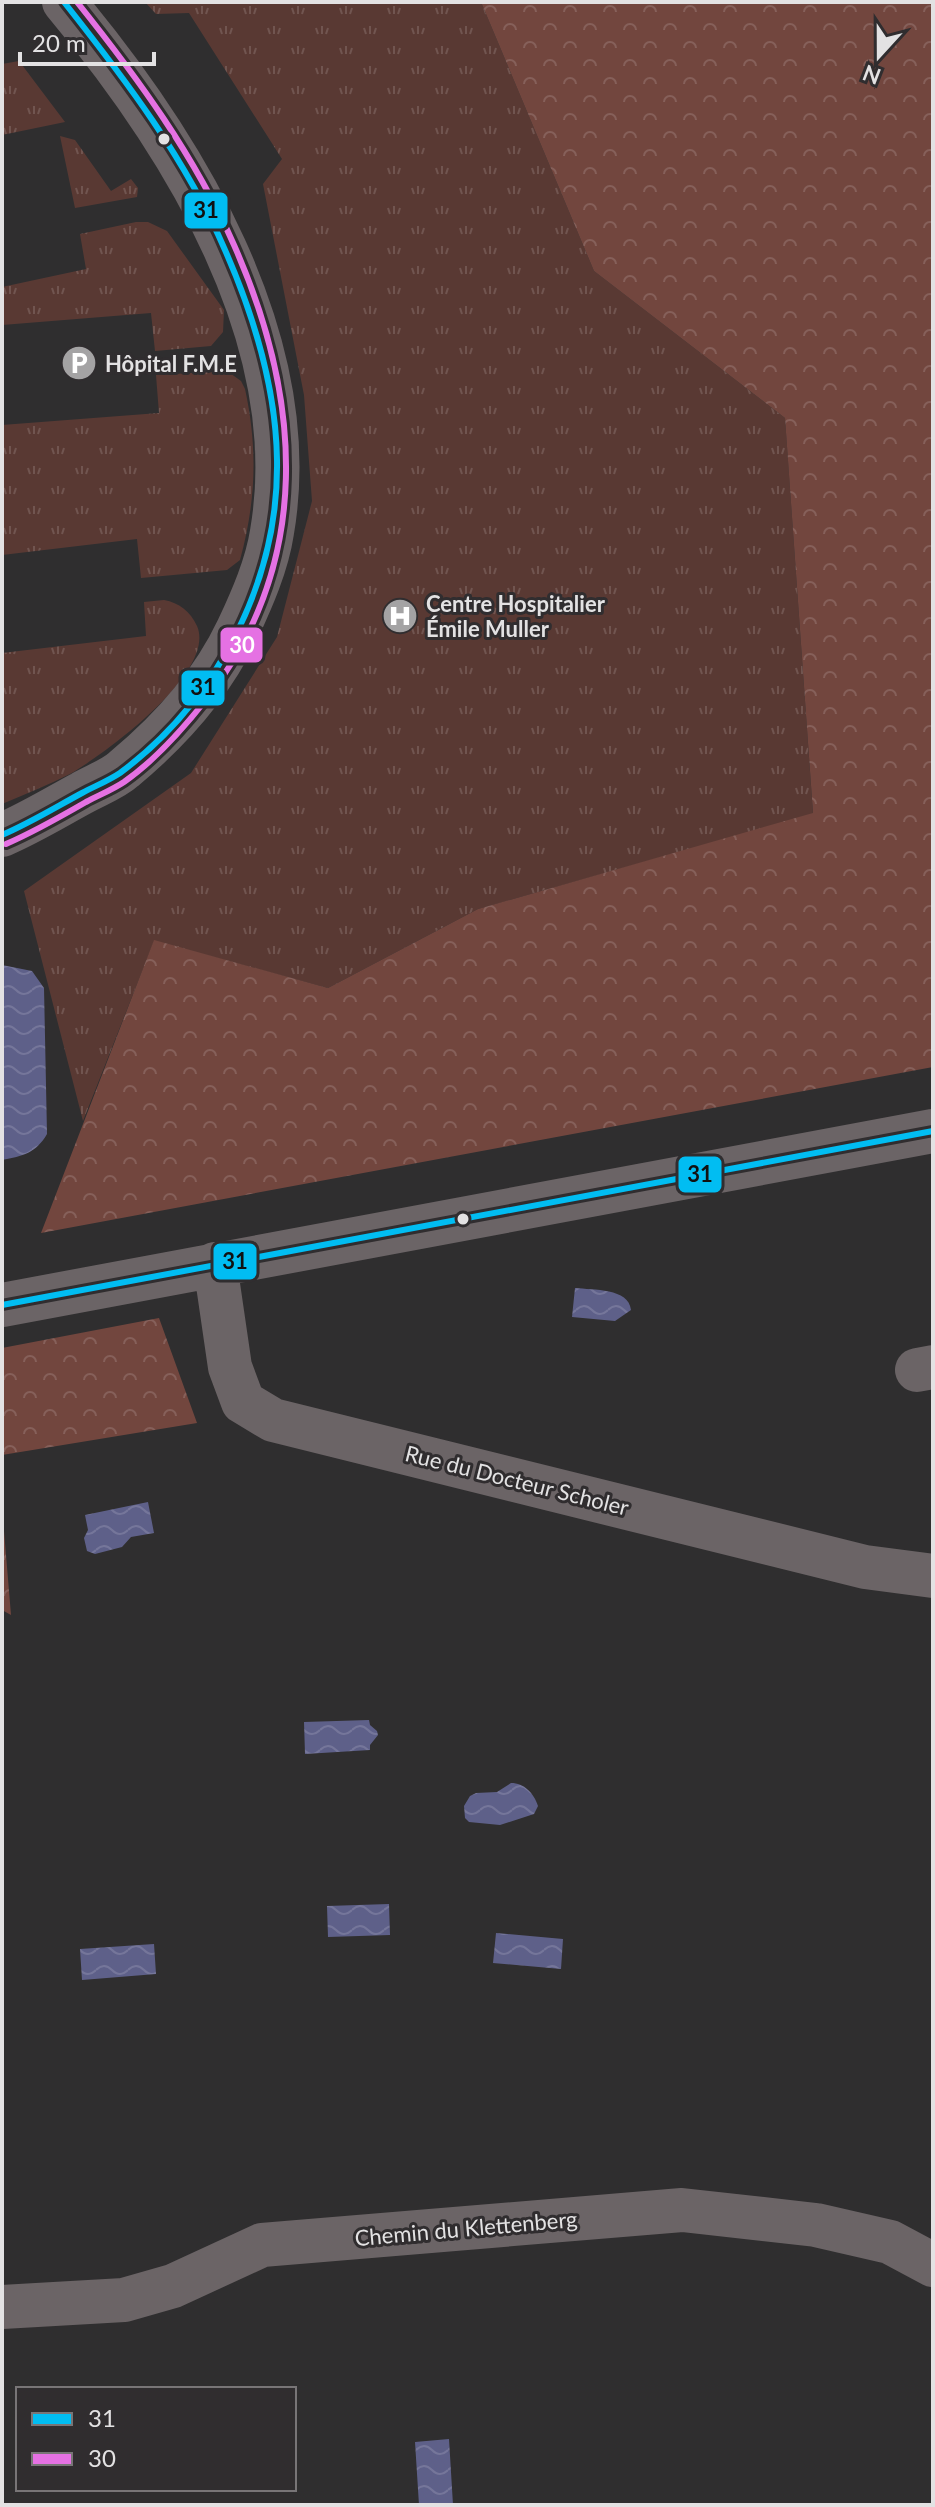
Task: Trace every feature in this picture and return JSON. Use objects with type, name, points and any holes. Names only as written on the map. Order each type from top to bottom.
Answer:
[{"type":"street","points":[[2,835],[122,771],[203,690],[229,648],[249,606],[272,534],[277,485],[271,388],[247,302],[199,195],[184,169],[101,47],[64,2]]},
{"type":"street","points":[[2,1305],[933,1131]]},
{"type":"street","name":"Rue du Docteur Scholer","points":[[215,1264],[230,1367],[243,1402],[273,1420],[865,1567],[933,1576]]},
{"type":"street","name":"Chemin du Klettenberg","points":[[2,2307],[124,2300],[173,2286],[262,2245],[682,2210],[816,2225],[890,2242],[933,2265]]},
{"type":"green space","name":"Centre Hospitalier Émile Muller","points":[[145,2],[481,2],[594,271],[785,418],[813,814],[478,909],[328,988],[154,941],[83,1121],[24,891],[191,773],[277,637],[312,501],[304,395],[263,184],[282,159],[189,13],[156,14]]},
{"type":"green space","points":[[481,2],[933,2],[933,1067],[41,1233],[154,940],[328,988],[478,909],[813,813],[785,418],[594,271]]},
{"type":"green space","points":[[19,61],[65,122],[2,135],[2,64]]},
{"type":"green space","points":[[60,136],[75,140],[111,191],[131,179],[138,188],[137,197],[75,208]]},
{"type":"green space","points":[[148,222],[167,231],[224,310],[223,332],[211,346],[155,351],[151,313],[2,325],[2,287],[86,269],[80,234]]},
{"type":"green space","points":[[227,371],[241,381],[245,389],[252,433],[252,496],[240,560],[227,570],[141,578],[137,539],[2,555],[2,425],[159,413],[156,375]]},
{"type":"green space","points":[[164,600],[184,608],[197,626],[199,645],[191,666],[175,688],[131,731],[86,764],[2,804],[2,653],[146,636],[144,602]]},
{"type":"green space","points":[[159,1318],[197,1423],[2,1455],[2,1348]]},
{"type":"green space","points":[[2,1507],[11,1615],[2,1610]]},
{"type":"water","points":[[2,965],[32,971],[44,988],[47,1134],[28,1153],[2,1160]]},
{"type":"water","points":[[575,1288],[617,1294],[629,1303],[631,1310],[615,1321],[572,1317]]},
{"type":"water","points":[[148,1502],[154,1533],[131,1537],[122,1547],[95,1554],[87,1551],[85,1515]]},
{"type":"water","points":[[369,1720],[378,1735],[370,1750],[305,1754],[304,1722]]},
{"type":"water","points":[[511,1783],[524,1787],[534,1797],[538,1806],[534,1814],[500,1825],[469,1822],[465,1818],[464,1806],[470,1796],[497,1792]]},
{"type":"water","points":[[389,1904],[390,1935],[328,1937],[327,1906]]},
{"type":"water","points":[[496,1933],[563,1939],[561,1969],[493,1963]]},
{"type":"water","points":[[154,1944],[156,1974],[82,1980],[80,1949]]},
{"type":"water","points":[[449,2439],[453,2505],[419,2505],[415,2442]]},
{"type":"transit line","name":"31","points":[[2,835],[120,773],[155,744],[186,711],[236,635],[254,593],[267,550],[275,505],[277,460],[273,406],[262,353],[236,275],[209,216],[173,152],[131,90],[64,2]]},
{"type":"transit line","name":"30","points":[[6,844],[124,782],[146,765],[205,701],[240,648],[265,593],[280,536],[286,479],[283,420],[273,362],[257,303],[234,245],[219,212],[163,118],[77,2]]},
{"type":"transit line","name":"31","points":[[2,1305],[933,1131]]},
{"type":"place","name":"Hôpital F.M.E","points":[[79,363]]},
{"type":"place","name":"Centre Hospitalier Émile Muller","points":[[400,616]]}]
